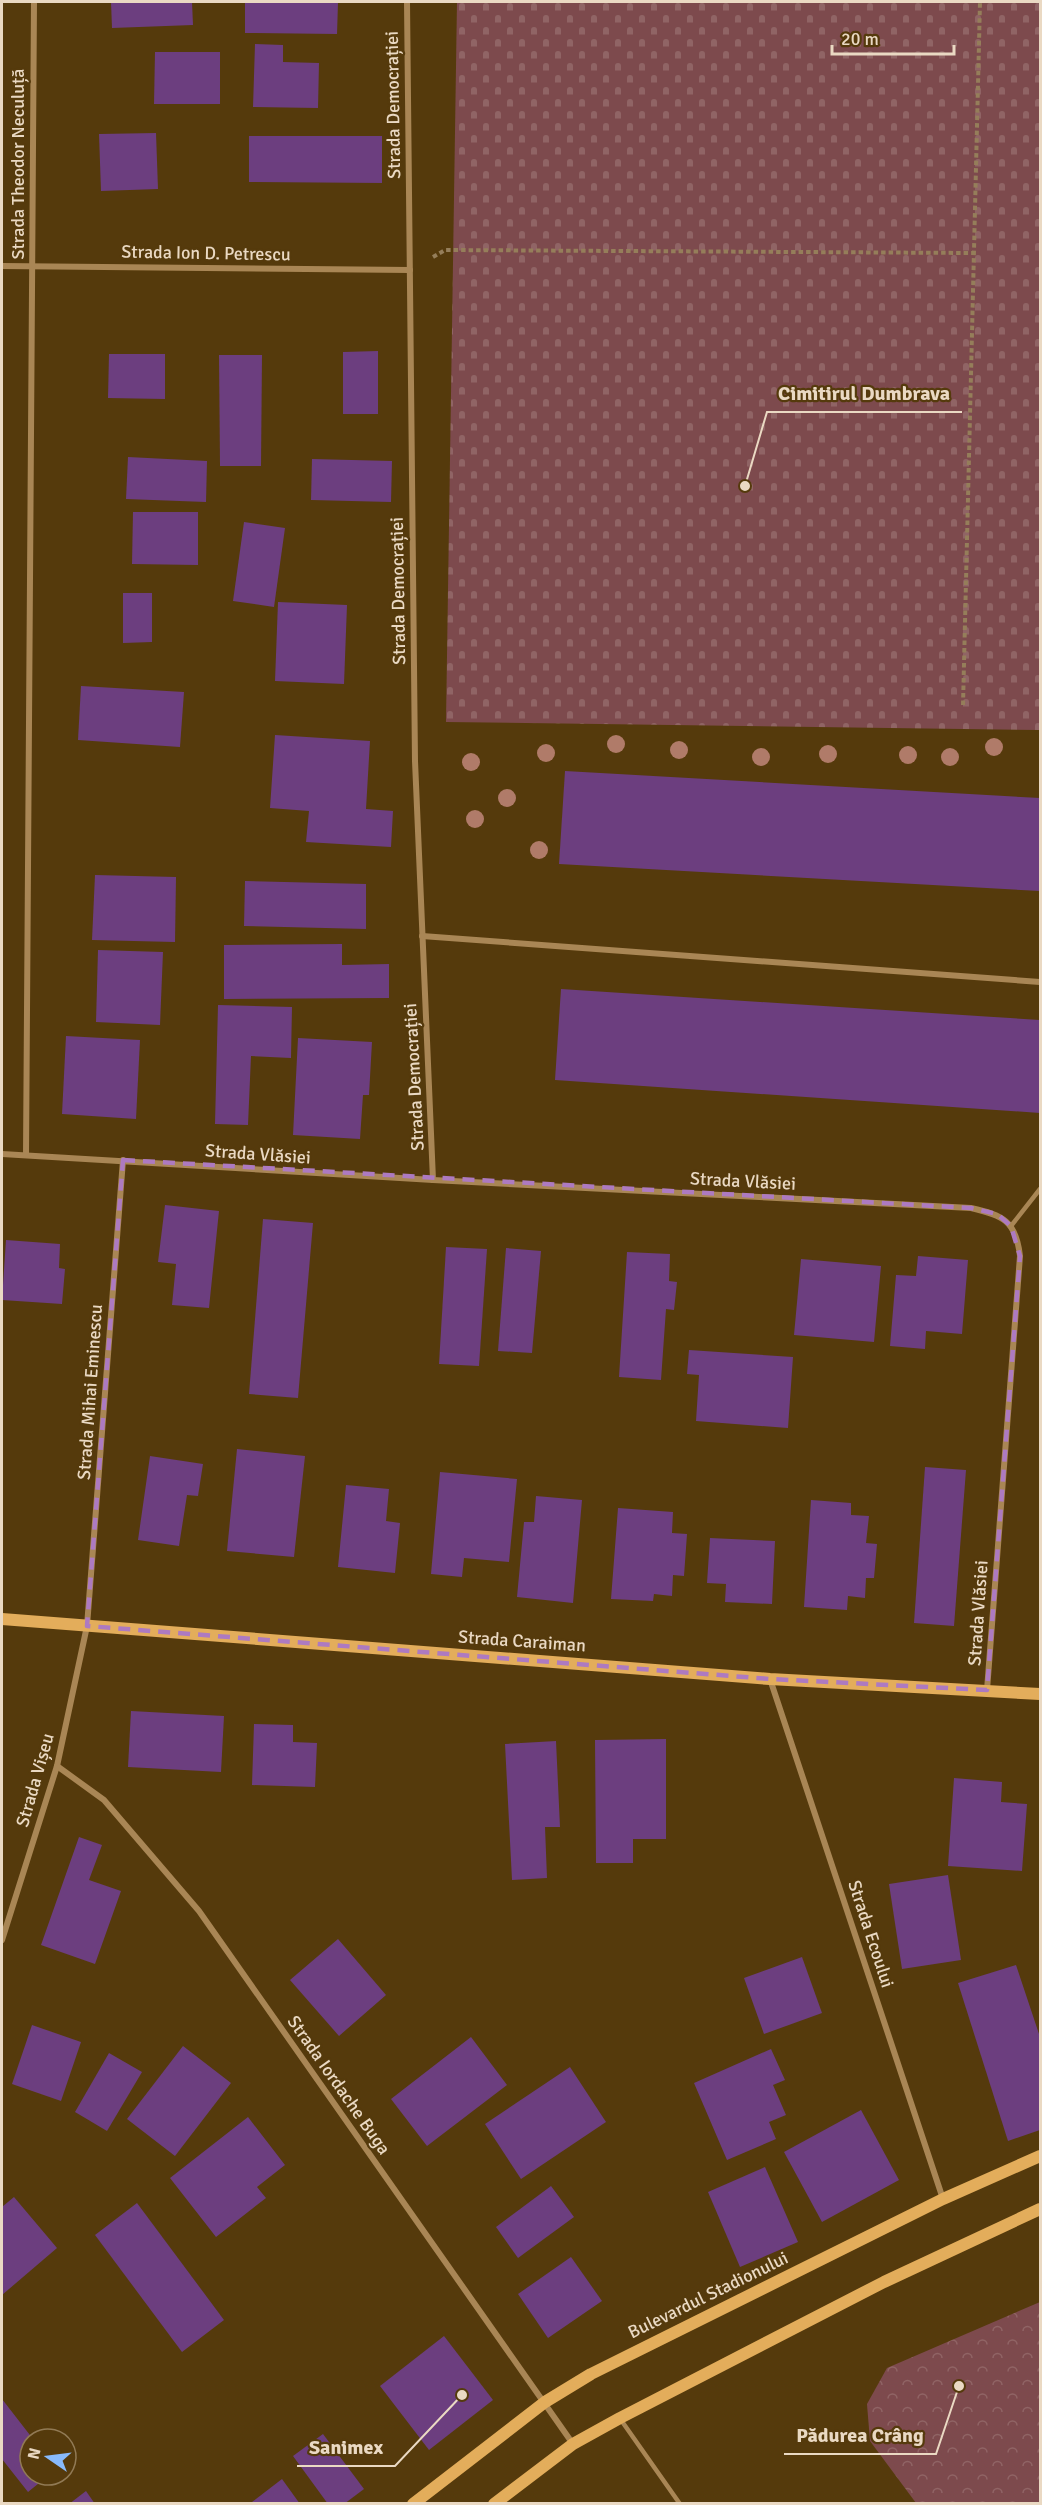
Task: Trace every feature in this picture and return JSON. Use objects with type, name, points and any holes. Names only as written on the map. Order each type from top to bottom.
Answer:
[{"type":"main road","name":"Strada Caraiman","points":[[2,1619],[770,1679],[1041,1694]]},
{"type":"main road","name":"Bulevardul Stadionului","points":[[413,2504],[545,2402],[591,2374],[687,2324],[944,2199],[1041,2156]]},
{"type":"main road","points":[[494,2504],[573,2444],[620,2418],[884,2282],[1041,2209]]},
{"type":"street","name":"Strada Theodor Neculuță","points":[[26,1155],[34,2]]},
{"type":"street","name":"Strada Democrației","points":[[407,2],[415,761],[433,1180]]},
{"type":"street","name":"Strada Ion D. Petrescu","points":[[2,266],[410,270]]},
{"type":"street","points":[[422,936],[1041,982]]},
{"type":"street","name":"Strada Vlăsiei","points":[[2,1154],[433,1180],[971,1208],[998,1214],[1011,1226],[1018,1239],[1020,1256],[987,1690]]},
{"type":"street","name":"Strada Mihai Eminescu","points":[[87,1626],[123,1160]]},
{"type":"street","name":"Strada Vișeu","points":[[2,1940],[57,1766],[87,1626]]},
{"type":"street","name":"Strada Ecoului","points":[[770,1679],[944,2199]]},
{"type":"street","name":"Strada Iordache Buga","points":[[57,1766],[104,1800],[199,1911],[573,2444]]},
{"type":"lane","points":[[1011,1226],[1041,1189]]},
{"type":"lane","points":[[620,2418],[680,2504]]},
{"type":"path","points":[[963,705],[980,2]]},
{"type":"path","points":[[410,270],[445,250],[974,253]]},
{"type":"highlighted area","points":[[123,1160],[971,1208],[997,1214],[1011,1226],[1020,1256],[987,1690],[770,1679],[87,1626]]},
{"type":"green space","points":[[457,2],[1040,2],[1040,730],[446,722]]},
{"type":"green space","points":[[1040,2302],[1040,2503],[916,2503],[870,2441],[867,2404],[887,2368]]},
{"type":"building","points":[[111,2],[192,2],[193,25],[112,28]]},
{"type":"building","points":[[245,2],[338,2],[337,34],[245,33]]},
{"type":"building","points":[[255,44],[283,45],[283,62],[319,63],[318,108],[253,107]]},
{"type":"building","points":[[155,52],[220,52],[220,104],[154,104]]},
{"type":"building","points":[[156,133],[158,189],[101,191],[99,134]]},
{"type":"building","points":[[249,136],[382,136],[382,183],[249,182]]},
{"type":"building","points":[[378,351],[378,414],[343,414],[343,352]]},
{"type":"building","points":[[109,354],[165,354],[165,399],[108,398]]},
{"type":"building","points":[[219,355],[262,355],[261,466],[220,466]]},
{"type":"building","points":[[128,457],[207,461],[206,502],[126,499]]},
{"type":"building","points":[[312,459],[392,461],[391,502],[311,500]]},
{"type":"building","points":[[133,512],[198,512],[198,565],[132,564]]},
{"type":"building","points":[[244,522],[285,528],[274,607],[233,601]]},
{"type":"building","points":[[123,593],[152,593],[152,642],[123,643]]},
{"type":"building","points":[[278,602],[347,605],[344,684],[275,681]]},
{"type":"building","points":[[81,686],[184,692],[180,747],[78,740]]},
{"type":"building","points":[[275,735],[370,741],[366,809],[393,811],[391,847],[306,842],[309,811],[270,808]]},
{"type":"building","points":[[565,771],[1040,798],[1040,891],[559,864]]},
{"type":"building","points":[[95,875],[176,877],[175,942],[92,940]]},
{"type":"building","points":[[245,881],[366,884],[366,929],[244,926]]},
{"type":"building","points":[[342,944],[342,965],[389,964],[389,998],[224,999],[224,945]]},
{"type":"building","points":[[98,950],[163,952],[160,1025],[96,1022]]},
{"type":"building","points":[[561,989],[1040,1020],[1040,1113],[555,1080]]},
{"type":"building","points":[[218,1005],[292,1007],[291,1058],[251,1056],[248,1125],[215,1124]]},
{"type":"building","points":[[66,1036],[140,1040],[136,1119],[62,1114]]},
{"type":"building","points":[[298,1038],[372,1042],[369,1095],[363,1095],[360,1139],[293,1135]]},
{"type":"building","points":[[165,1205],[219,1211],[209,1308],[172,1305],[176,1264],[158,1262]]},
{"type":"building","points":[[263,1219],[313,1223],[298,1398],[249,1394]]},
{"type":"building","points":[[6,1240],[60,1244],[59,1268],[65,1269],[62,1304],[2,1300]]},
{"type":"building","points":[[446,1247],[487,1249],[479,1366],[439,1364]]},
{"type":"building","points":[[506,1248],[541,1251],[532,1353],[498,1351]]},
{"type":"building","points":[[627,1252],[670,1254],[669,1281],[677,1282],[674,1310],[666,1309],[661,1380],[619,1377]]},
{"type":"building","points":[[918,1256],[968,1260],[962,1334],[926,1331],[925,1349],[890,1346],[896,1275],[916,1276]]},
{"type":"building","points":[[801,1259],[881,1266],[874,1342],[794,1335]]},
{"type":"building","points":[[689,1350],[793,1357],[788,1428],[696,1421],[699,1375],[687,1374]]},
{"type":"building","points":[[237,1449],[305,1456],[294,1557],[227,1551]]},
{"type":"building","points":[[150,1456],[203,1464],[198,1496],[187,1495],[179,1546],[138,1540]]},
{"type":"building","points":[[925,1467],[966,1470],[954,1626],[914,1623]]},
{"type":"building","points":[[440,1472],[517,1479],[509,1562],[464,1558],[462,1577],[431,1574]]},
{"type":"building","points":[[346,1485],[389,1489],[386,1521],[400,1523],[395,1573],[338,1567]]},
{"type":"building","points":[[536,1496],[582,1500],[573,1603],[517,1597],[524,1522],[534,1522]]},
{"type":"building","points":[[811,1500],[851,1503],[851,1515],[869,1516],[866,1543],[877,1544],[874,1578],[866,1578],[865,1598],[848,1596],[847,1610],[804,1607]]},
{"type":"building","points":[[618,1508],[673,1512],[672,1533],[687,1534],[684,1576],[673,1575],[672,1596],[654,1594],[653,1601],[611,1599]]},
{"type":"building","points":[[710,1538],[775,1541],[772,1604],[725,1602],[726,1584],[707,1583]]},
{"type":"building","points":[[131,1711],[224,1716],[221,1772],[128,1767]]},
{"type":"building","points":[[254,1724],[293,1725],[293,1742],[317,1743],[315,1787],[252,1785]]},
{"type":"building","points":[[666,1739],[666,1839],[633,1839],[633,1863],[596,1863],[595,1740]]},
{"type":"building","points":[[556,1741],[560,1827],[545,1827],[547,1878],[512,1880],[505,1744]]},
{"type":"building","points":[[954,1778],[1002,1782],[1001,1802],[1027,1804],[1022,1871],[948,1866]]},
{"type":"building","points":[[79,1837],[102,1845],[89,1880],[121,1891],[95,1964],[41,1945]]},
{"type":"building","points":[[948,1875],[961,1960],[902,1969],[889,1884]]},
{"type":"building","points":[[338,1939],[386,1995],[339,2036],[290,1980]]},
{"type":"building","points":[[802,1957],[822,2013],[764,2034],[744,1978]]},
{"type":"building","points":[[1016,1965],[1040,2037],[1040,2130],[1008,2141],[958,1983]]},
{"type":"building","points":[[32,2025],[81,2042],[61,2101],[12,2084]]},
{"type":"building","points":[[471,2037],[507,2085],[427,2146],[391,2099]]},
{"type":"building","points":[[183,2046],[231,2083],[175,2156],[127,2119]]},
{"type":"building","points":[[771,2049],[785,2080],[773,2085],[786,2115],[769,2122],[776,2139],[727,2160],[694,2083]]},
{"type":"building","points":[[109,2053],[142,2072],[107,2131],[75,2112]]},
{"type":"building","points":[[570,2067],[606,2122],[521,2179],[485,2124]]},
{"type":"building","points":[[861,2110],[899,2180],[822,2222],[784,2152]]},
{"type":"building","points":[[248,2117],[285,2165],[257,2187],[266,2198],[216,2237],[170,2178]]},
{"type":"building","points":[[765,2167],[798,2242],[740,2267],[708,2192]]},
{"type":"building","points":[[551,2186],[574,2217],[518,2258],[496,2227]]},
{"type":"building","points":[[14,2197],[57,2248],[2,2295],[2,2207]]},
{"type":"building","points":[[137,2203],[224,2320],[182,2352],[95,2235]]},
{"type":"building","points":[[571,2257],[602,2301],[548,2338],[518,2294]]},
{"type":"building","points":[[444,2336],[493,2400],[429,2450],[380,2386]]},
{"type":"building","points":[[2,2399],[24,2427],[18,2427],[18,2479],[2,2459]]},
{"type":"building","points":[[323,2434],[364,2489],[344,2504],[328,2504],[293,2456]]},
{"type":"building","points":[[282,2479],[300,2504],[253,2504],[252,2502]]},
{"type":"building","points":[[24,2487],[34,2487],[28,2492]]},
{"type":"building","points":[[86,2491],[95,2504],[69,2504]]},
{"type":"place","name":"Cimitirul Dumbrava","points":[[745,486]]},
{"type":"place","name":"Pădurea Crâng","points":[[959,2386]]},
{"type":"place","name":"Sanimex","points":[[462,2395]]}]
